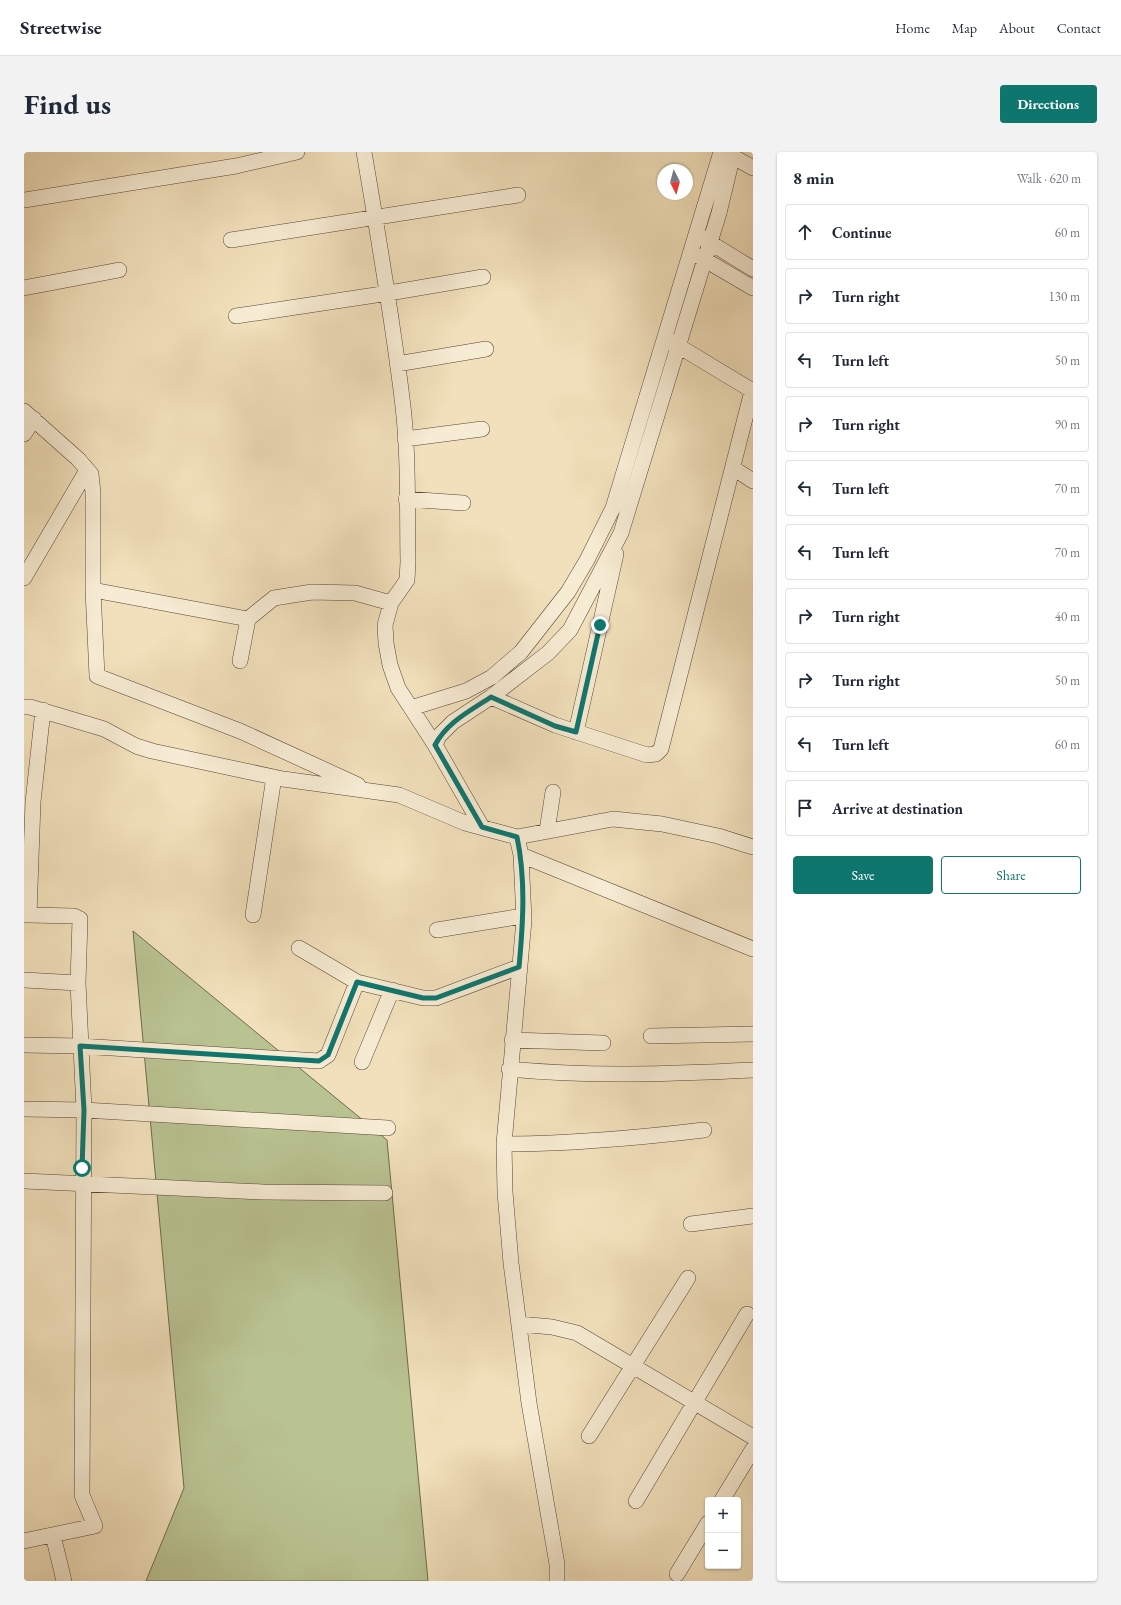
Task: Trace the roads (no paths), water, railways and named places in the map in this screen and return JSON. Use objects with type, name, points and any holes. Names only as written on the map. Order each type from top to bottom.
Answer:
[{"type":"street","points":[[24,200],[235,159],[297,152]]},
{"type":"street","points":[[364,152],[389,293],[396,364],[402,398],[405,439],[408,562],[407,580],[391,603],[385,625],[386,643],[390,665],[398,688],[435,745],[482,827]]},
{"type":"street","points":[[576,732],[621,533],[679,346],[703,238],[719,213],[728,153],[753,168]]},
{"type":"street","points":[[230,240],[518,195]]},
{"type":"street","points":[[703,238],[753,269]]},
{"type":"street","points":[[698,255],[753,288]]},
{"type":"street","points":[[410,708],[466,691],[492,677],[521,652],[568,592],[587,560],[613,508],[665,339],[698,255]]},
{"type":"street","points":[[24,288],[119,270]]},
{"type":"street","points":[[236,316],[483,277]]},
{"type":"street","points":[[491,697],[555,726],[647,755],[656,754],[661,749],[753,391],[665,339]]},
{"type":"street","points":[[396,364],[486,349]]},
{"type":"street","points":[[24,434],[29,415],[91,474],[93,493],[93,590],[98,676],[240,731],[372,792]]},
{"type":"street","points":[[405,439],[482,429]]},
{"type":"street","points":[[733,468],[753,481]]},
{"type":"street","points":[[24,578],[87,470]]},
{"type":"street","points":[[406,499],[463,503]]},
{"type":"street","points":[[435,745],[439,736],[453,722],[491,697],[548,653],[570,630],[621,533]]},
{"type":"street","points":[[93,590],[248,619]]},
{"type":"street","points":[[240,661],[248,619],[274,598],[312,592],[355,593],[391,603]]},
{"type":"street","points":[[24,707],[43,710],[104,729],[136,746],[152,751],[274,777],[399,796],[465,823],[517,837],[613,819],[662,824],[718,836],[753,847]]},
{"type":"street","points":[[24,1541],[95,1526],[82,1495],[82,1182],[84,1110],[78,983],[80,919],[74,916],[26,915],[33,802],[43,710]]},
{"type":"street","points":[[254,915],[274,777]]},
{"type":"street","points":[[547,831],[553,792]]},
{"type":"street","points":[[517,837],[521,855],[524,916],[509,1069],[504,1144],[511,1263],[529,1403],[557,1564],[557,1581]]},
{"type":"street","points":[[521,855],[753,949]]},
{"type":"street","points":[[437,930],[524,916]]},
{"type":"street","points":[[299,948],[357,982],[423,998],[436,998],[519,967]]},
{"type":"street","points":[[24,980],[78,983]]},
{"type":"street","points":[[24,1045],[80,1046],[319,1061],[328,1055],[357,982]]},
{"type":"street","points":[[362,1062],[392,990]]},
{"type":"street","points":[[651,1036],[753,1034]]},
{"type":"street","points":[[512,1040],[604,1043]]},
{"type":"street","points":[[509,1069],[564,1074],[699,1073],[753,1070]]},
{"type":"street","points":[[24,1109],[84,1110],[388,1128]]},
{"type":"street","points":[[504,1144],[560,1144],[647,1137],[704,1130]]},
{"type":"street","points":[[24,1181],[82,1182],[263,1192],[385,1193]]},
{"type":"street","points":[[691,1224],[753,1216]]},
{"type":"street","points":[[589,1436],[688,1278]]},
{"type":"street","points":[[636,1501],[746,1314]]},
{"type":"street","points":[[519,1324],[552,1327],[576,1333],[753,1437]]},
{"type":"street","points":[[724,1497],[753,1449]]},
{"type":"street","points":[[677,1574],[705,1527]]},
{"type":"street","points":[[52,1535],[64,1581]]}]
